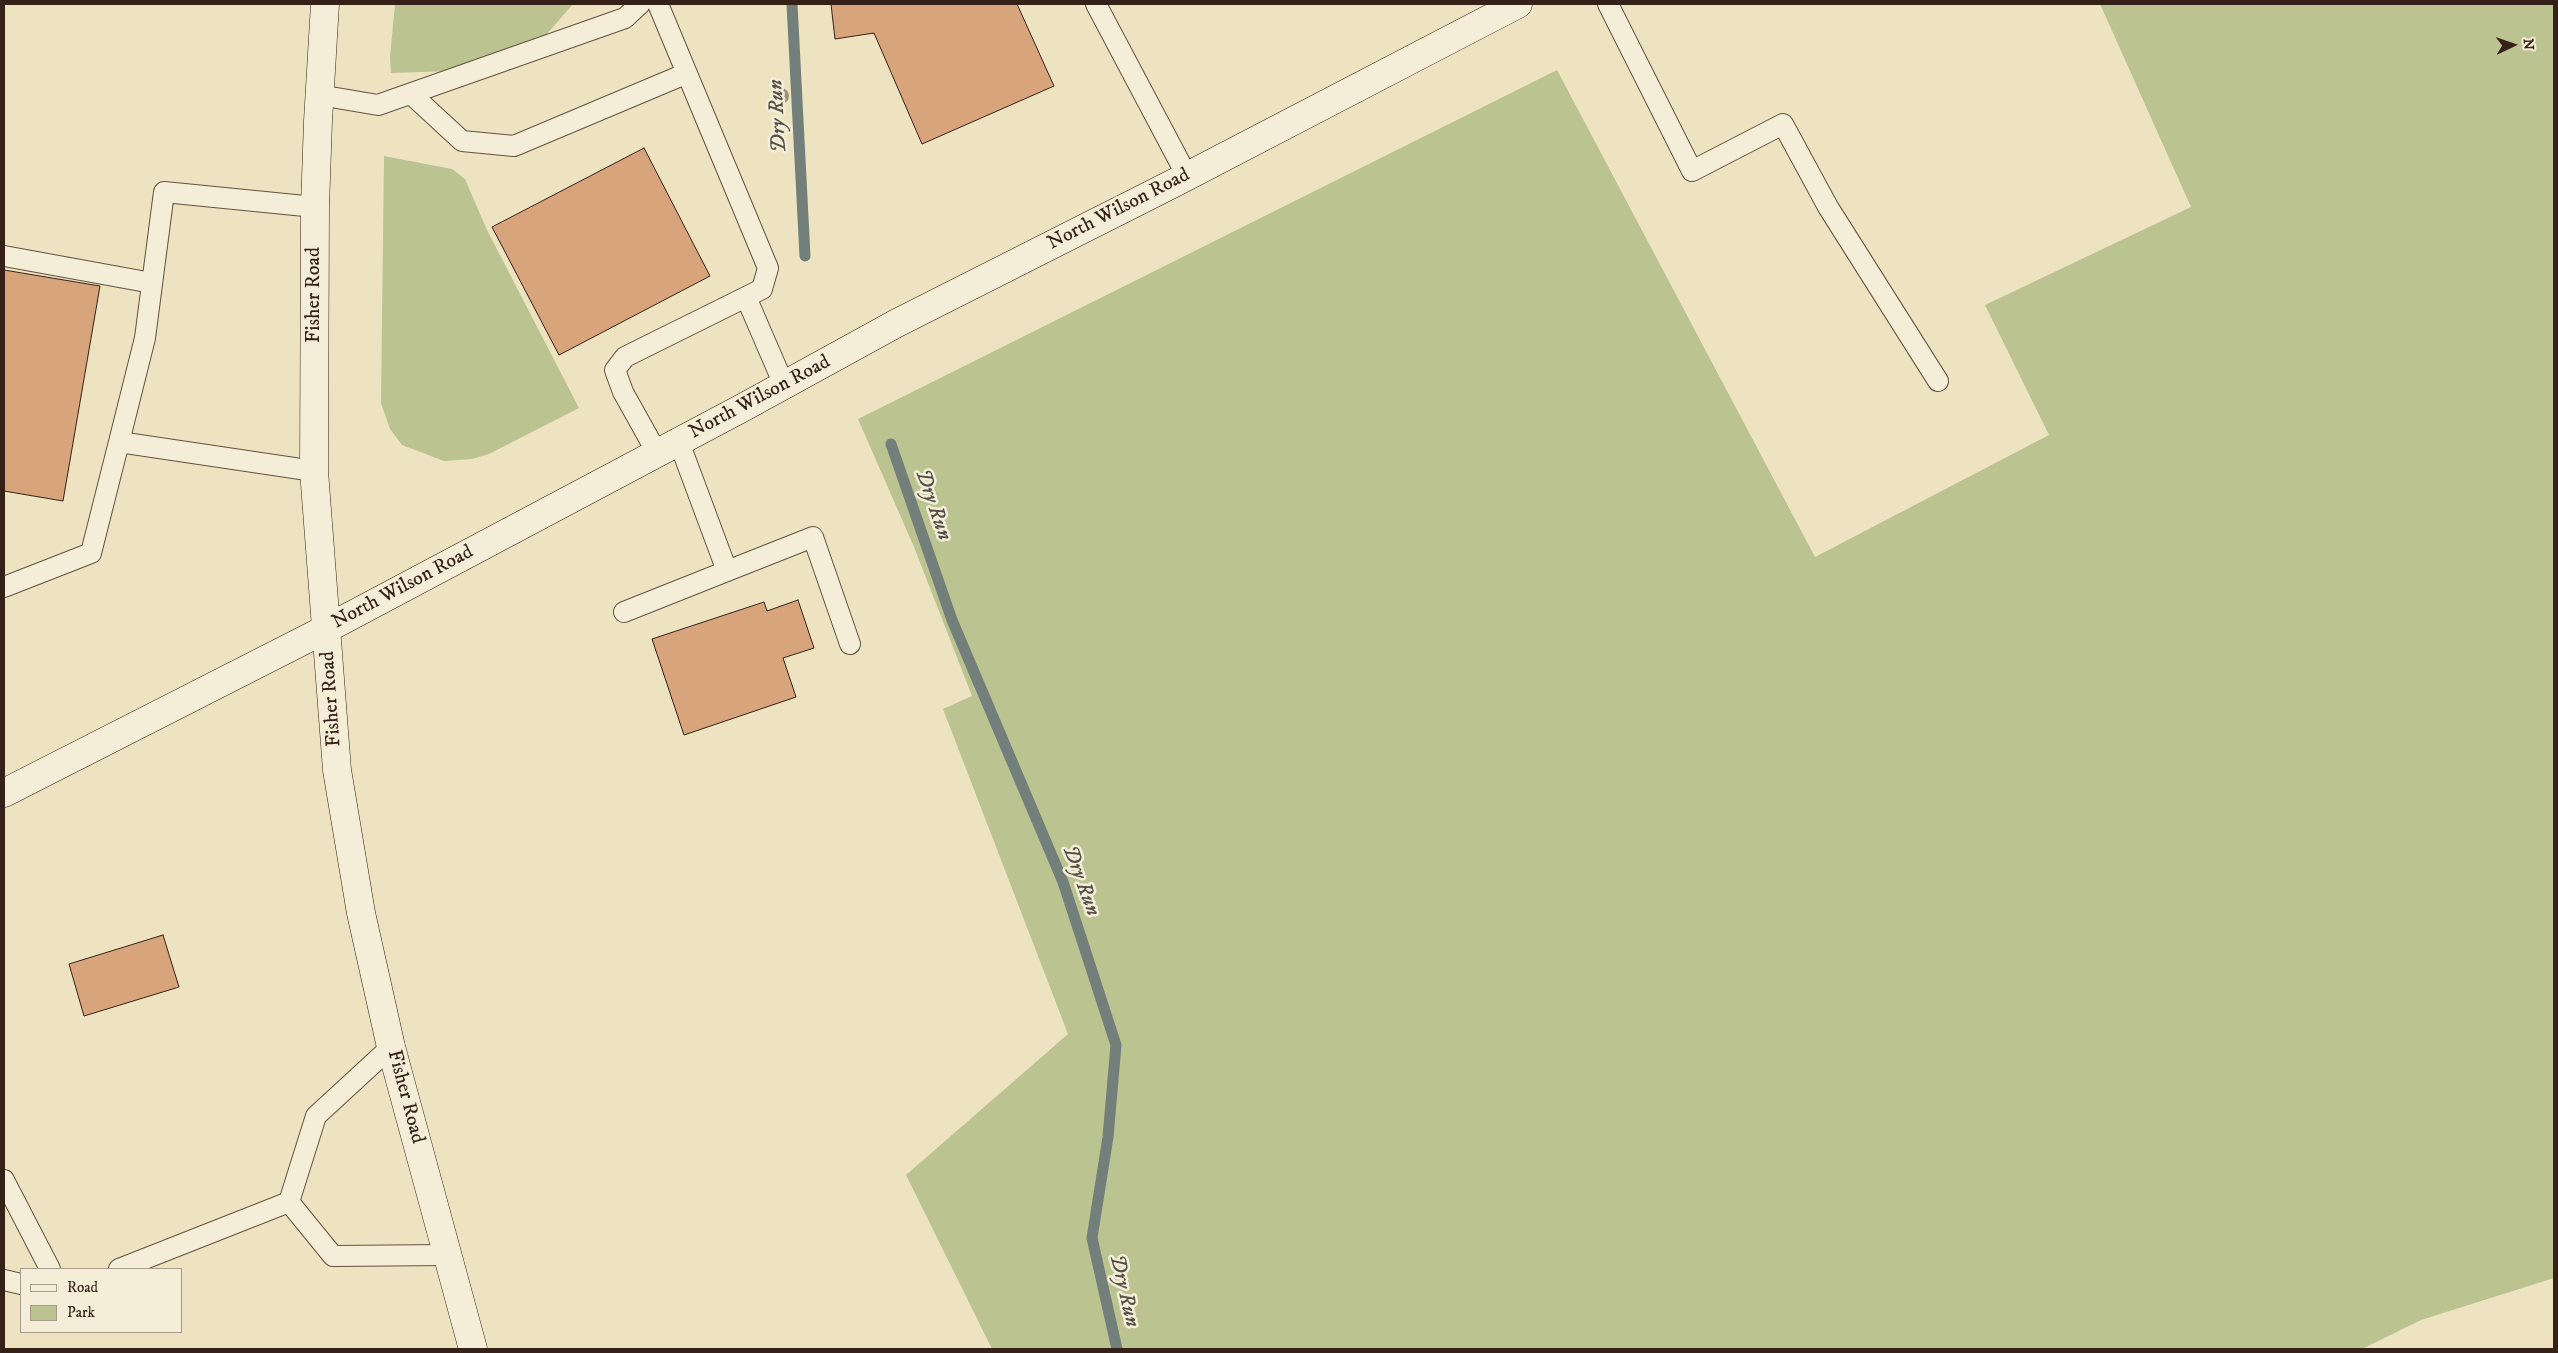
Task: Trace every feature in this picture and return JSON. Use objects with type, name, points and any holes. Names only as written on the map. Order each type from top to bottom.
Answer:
[{"type":"main road","name":"Fisher Road","points":[[325,4],[319,96],[316,207],[314,471],[337,770],[361,913],[391,1047],[473,1349]]},
{"type":"main road","name":"North Wilson Road","points":[[4,793],[326,629],[668,448],[897,323],[1187,176],[1518,4]]},
{"type":"lane","points":[[319,96],[378,106],[625,18],[640,4]]},
{"type":"lane","points":[[658,4],[685,74],[768,268],[762,290],[625,357],[615,370],[623,392],[668,448],[726,571]]},
{"type":"lane","points":[[1096,4],[1187,176]]},
{"type":"lane","points":[[1608,4],[1692,170],[1783,124],[1828,207],[1938,381]]},
{"type":"lane","points":[[411,94],[462,142],[514,146],[685,74]]},
{"type":"lane","points":[[4,587],[91,553],[145,338],[164,192],[316,207]]},
{"type":"lane","points":[[4,256],[152,283]]},
{"type":"lane","points":[[746,297],[784,385]]},
{"type":"lane","points":[[119,442],[314,471]]},
{"type":"lane","points":[[624,612],[813,537],[850,644]]},
{"type":"lane","points":[[289,1202],[316,1116],[391,1047]]},
{"type":"lane","points":[[4,1180],[49,1268]]},
{"type":"lane","points":[[289,1202],[333,1256],[446,1255]]},
{"type":"lane","points":[[121,1268],[289,1202]]},
{"type":"lane","points":[[4,1280],[20,1284]]},
{"type":"green space","points":[[395,4],[573,4],[539,43],[451,71],[391,73],[390,57]]},
{"type":"green space","points":[[2100,4],[2554,4],[2554,1278],[2421,1320],[2362,1349],[992,1349],[906,1175],[1068,1034],[943,709],[972,696],[914,547],[858,419],[1557,70],[1815,557],[2049,435],[1985,305],[2191,207]]},
{"type":"green space","points":[[384,156],[452,169],[465,179],[487,230],[579,408],[489,454],[472,459],[444,461],[402,445],[390,429],[381,403]]},
{"type":"building","points":[[831,4],[1017,4],[1054,86],[922,144],[874,33],[835,39]]},
{"type":"building","points":[[644,148],[710,276],[559,355],[492,227]]},
{"type":"building","points":[[4,270],[100,286],[63,501],[4,491]]},
{"type":"building","points":[[798,600],[814,648],[783,658],[796,697],[684,735],[652,639],[764,602],[767,611]]},
{"type":"building","points":[[163,935],[179,987],[84,1016],[69,964]]},
{"type":"waterway","name":"Dry Run","points":[[792,4],[805,256]]},
{"type":"waterway","name":"Dry Run","points":[[891,444],[952,620],[1063,882],[1116,1045],[1108,1137],[1092,1238],[1117,1349]]}]
